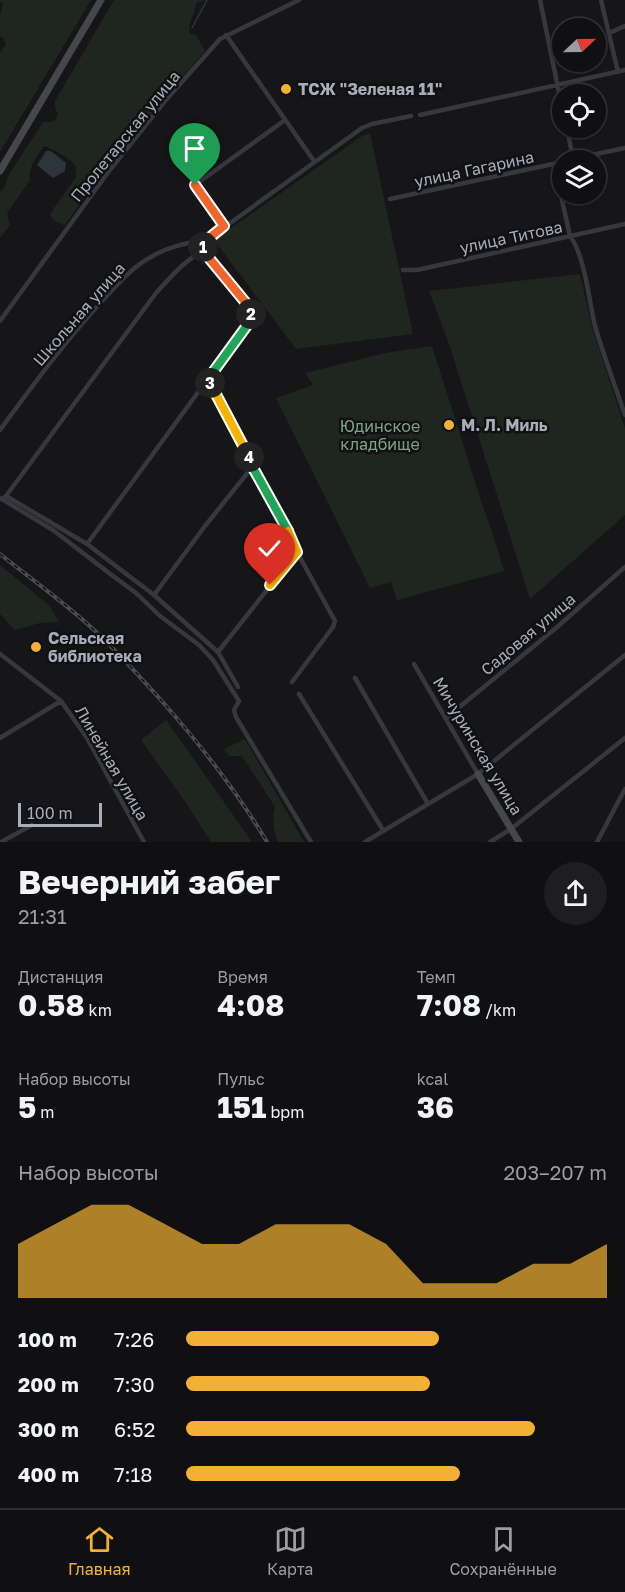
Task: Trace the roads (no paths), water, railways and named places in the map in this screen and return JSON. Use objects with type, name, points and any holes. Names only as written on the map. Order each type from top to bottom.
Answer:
[{"type":"main road","points":[[0,171],[101,0]]},
{"type":"main road","name":"Мичуринская улица","points":[[478,774],[519,842]]},
{"type":"street","name":"Пролетарская улица","points":[[0,321],[109,171],[165,101],[220,39],[299,0]]},
{"type":"street","points":[[540,0],[558,84]]},
{"type":"street","points":[[601,0],[618,72]]},
{"type":"street","points":[[609,33],[625,26]]},
{"type":"street","points":[[226,35],[314,161]]},
{"type":"street","points":[[567,84],[625,70]]},
{"type":"street","points":[[420,115],[552,87]]},
{"type":"street","name":"Школьная улица","points":[[0,430],[46,367],[90,314],[137,266],[165,249],[208,239],[362,128],[411,116]]},
{"type":"street","points":[[224,226],[195,185],[285,120]]},
{"type":"street","points":[[606,152],[625,148]]},
{"type":"street","name":"улица Гагарина","points":[[390,199],[552,164]]},
{"type":"street","points":[[563,204],[570,236],[581,261],[596,327],[625,415]]},
{"type":"street","name":"улица Титова","points":[[402,270],[417,270],[625,225]]},
{"type":"street","points":[[87,544],[251,320],[252,316],[246,303],[204,252],[202,240]]},
{"type":"street","points":[[3,498],[156,293],[176,272],[199,253],[204,252]]},
{"type":"street","points":[[208,379],[335,621],[333,627],[292,682]]},
{"type":"street","points":[[154,595],[204,526],[252,466]]},
{"type":"street","points":[[3,498],[87,544],[154,595],[218,652],[238,687]]},
{"type":"street","points":[[3,498],[53,530],[110,573],[160,616],[199,645],[213,660],[239,701],[234,710],[236,717],[311,842]]},
{"type":"street","points":[[218,652],[297,552]]},
{"type":"street","name":"Садовая улица","points":[[446,718],[556,628],[625,567]]},
{"type":"street","name":"Линейная улица","points":[[0,654],[61,701],[87,738],[144,842]]},
{"type":"street","points":[[365,842],[478,774],[625,655]]},
{"type":"street","name":"Мичуринская улица","points":[[414,664],[478,774]]},
{"type":"street","points":[[355,678],[428,804]]},
{"type":"street","points":[[299,694],[383,830]]},
{"type":"street","points":[[0,738],[61,701]]},
{"type":"street","points":[[490,842],[511,830],[625,738]]},
{"type":"street","points":[[597,842],[625,789]]},
{"type":"street","points":[[1,842],[32,825]]},
{"type":"waterway","points":[[192,28],[207,0]]},
{"type":"railway","points":[[0,554],[82,619],[135,672],[175,716],[217,768],[267,842]]},
{"type":"place","name":"ТСЖ \"Зеленая 11\"","points":[[286,89]]},
{"type":"place","name":"М. Л. Миль","points":[[449,425]]},
{"type":"place","name":"Сельская библиотека","points":[[36,647]]},
{"type":"park label","name":"Юдинское кладбище","points":[[380,435]]}]
